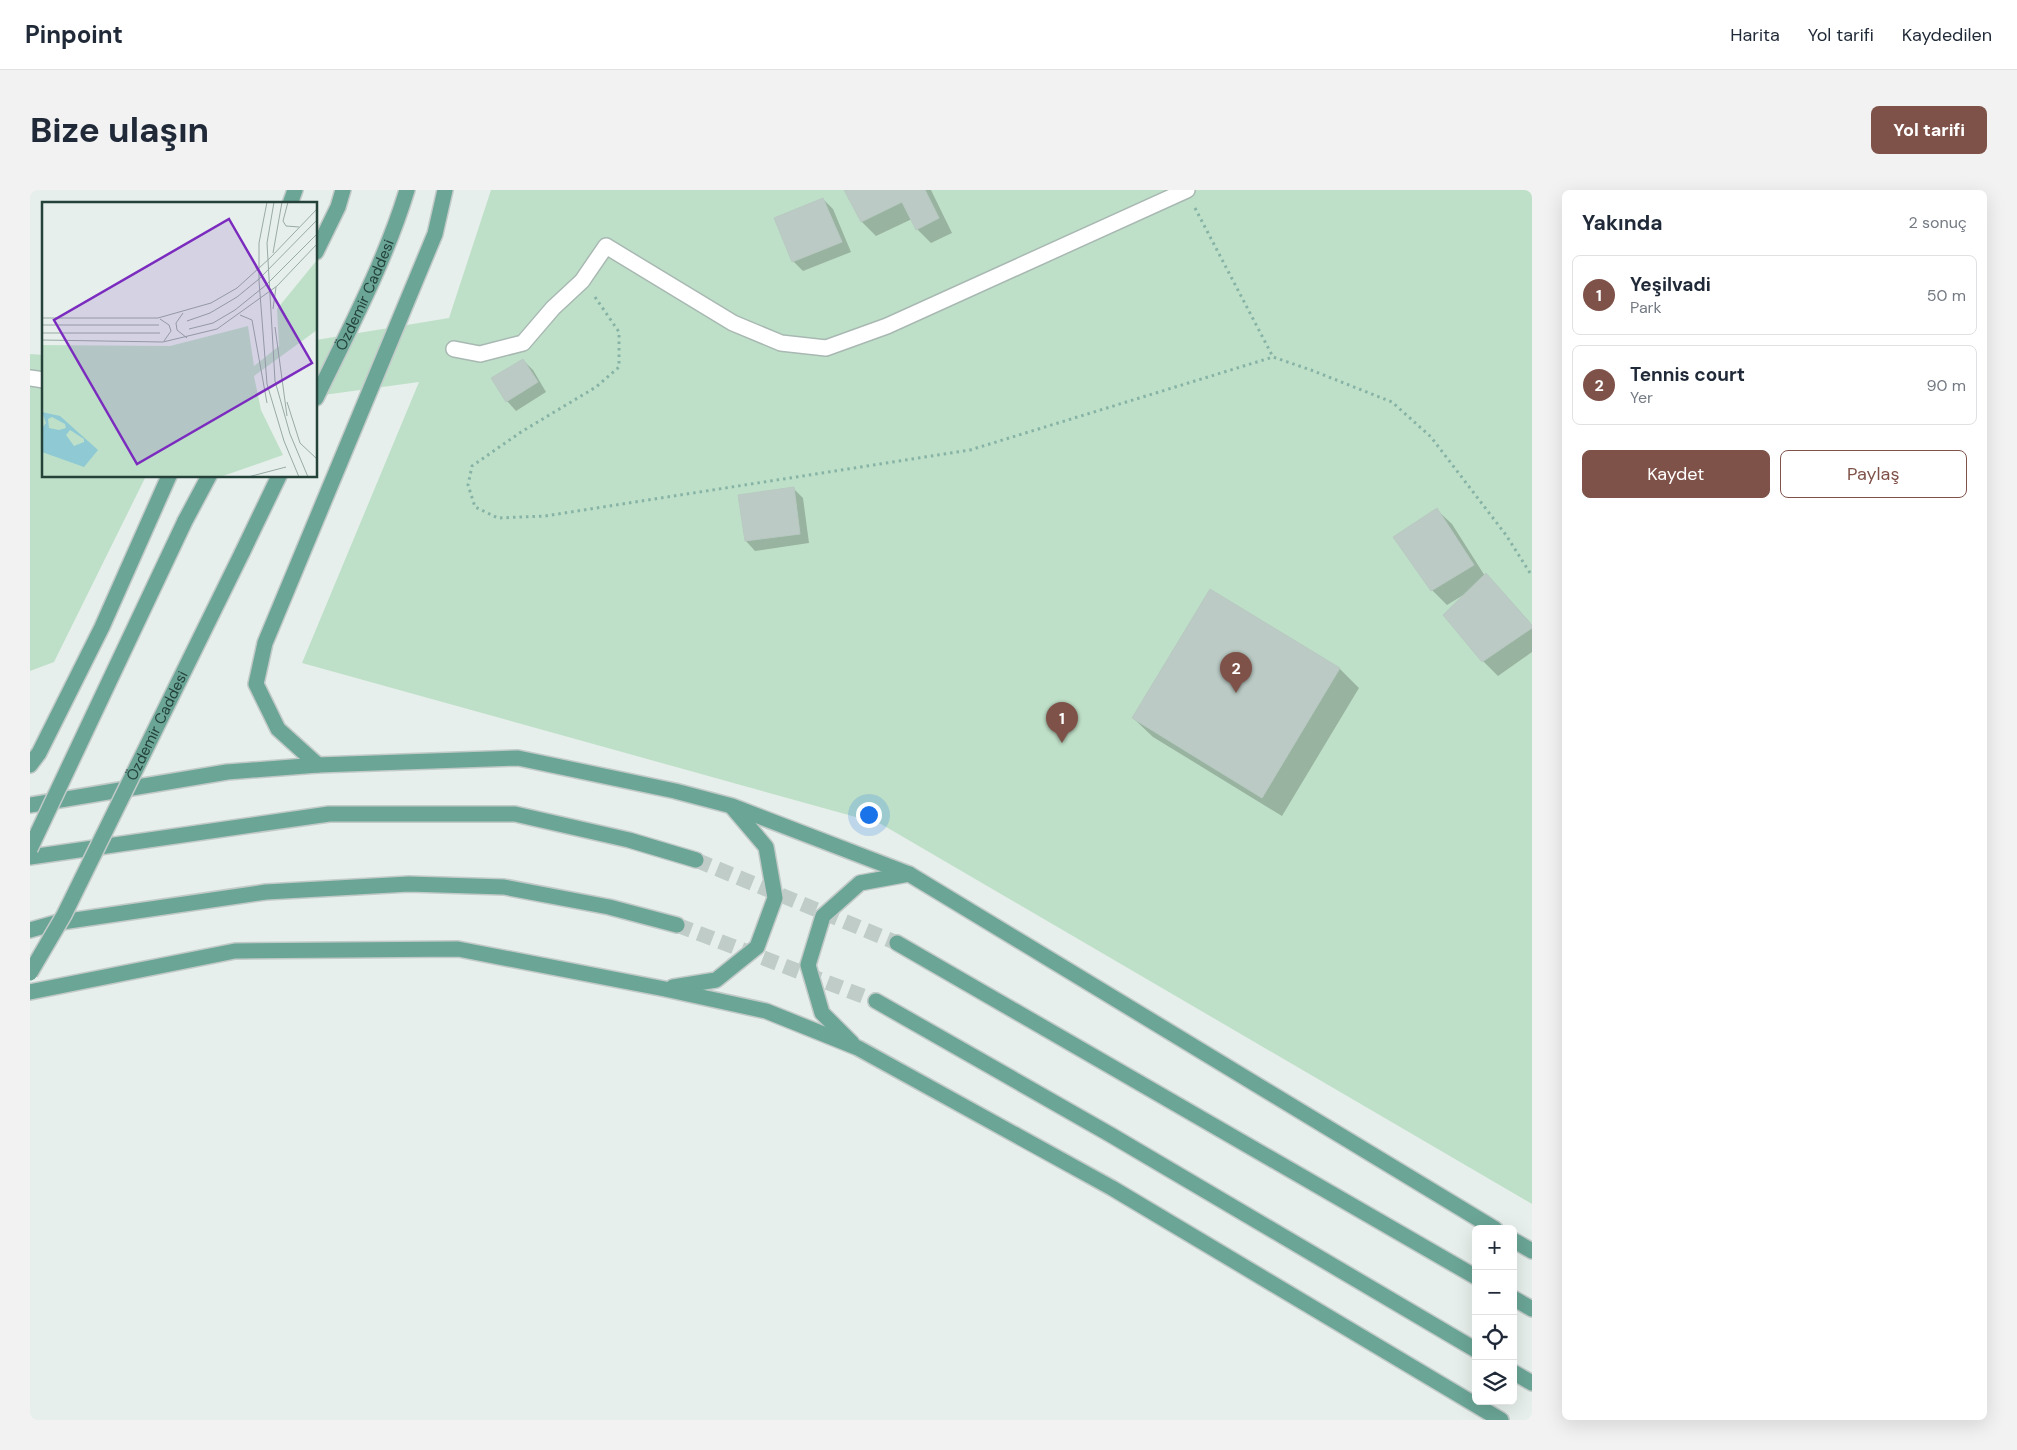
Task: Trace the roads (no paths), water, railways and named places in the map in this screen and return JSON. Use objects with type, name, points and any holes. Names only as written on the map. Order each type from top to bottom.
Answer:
[{"type":"main road","points":[[291,202],[295,190]]},
{"type":"main road","points":[[318,248],[338,207],[343,190]]},
{"type":"main road","name":"Özdemir Caddesi","points":[[318,394],[394,229],[407,190]]},
{"type":"main road","points":[[318,765],[278,729],[256,684],[265,643],[435,234],[445,190]]},
{"type":"main road","points":[[30,765],[39,753],[102,627],[169,478]]},
{"type":"main road","points":[[30,849],[185,521],[208,478]]},
{"type":"main road","name":"Özdemir Caddesi","points":[[30,973],[64,915],[278,478]]},
{"type":"main road","points":[[30,805],[227,772],[318,765],[518,758],[675,791],[732,806],[909,874],[1487,1225]]},
{"type":"main road","points":[[665,989],[716,980],[757,947],[775,898],[766,847],[732,806]]},
{"type":"main road","points":[[30,856],[329,814],[515,814],[629,840],[696,860]]},
{"type":"main road","points":[[858,1048],[822,1013],[808,965],[823,916],[860,883],[909,874]]},
{"type":"main road","points":[[30,930],[56,923],[266,892],[409,884],[504,887],[609,907],[677,925]]},
{"type":"main road","points":[[897,943],[1472,1274]]},
{"type":"main road","points":[[30,992],[235,951],[458,949],[665,989],[766,1011],[858,1048],[1112,1188],[1501,1420]]},
{"type":"main road","points":[[876,1001],[1111,1135],[1472,1348]]},
{"type":"main road","points":[[1517,1242],[1532,1251]]},
{"type":"main road","points":[[1517,1300],[1532,1309]]},
{"type":"main road","points":[[1517,1374],[1532,1383]]},
{"type":"lane","points":[[454,349],[480,354],[523,343],[553,308],[582,281],[606,246],[733,323],[782,344],[826,348],[887,326],[1186,190]]},
{"type":"tunnel","points":[[696,860],[897,943]]},
{"type":"tunnel","points":[[677,925],[876,1001]]},
{"type":"place","name":"Tennis court","points":[[1236,693]]},
{"type":"place","name":"Yeşilvadi","points":[[1062,743]]}]
